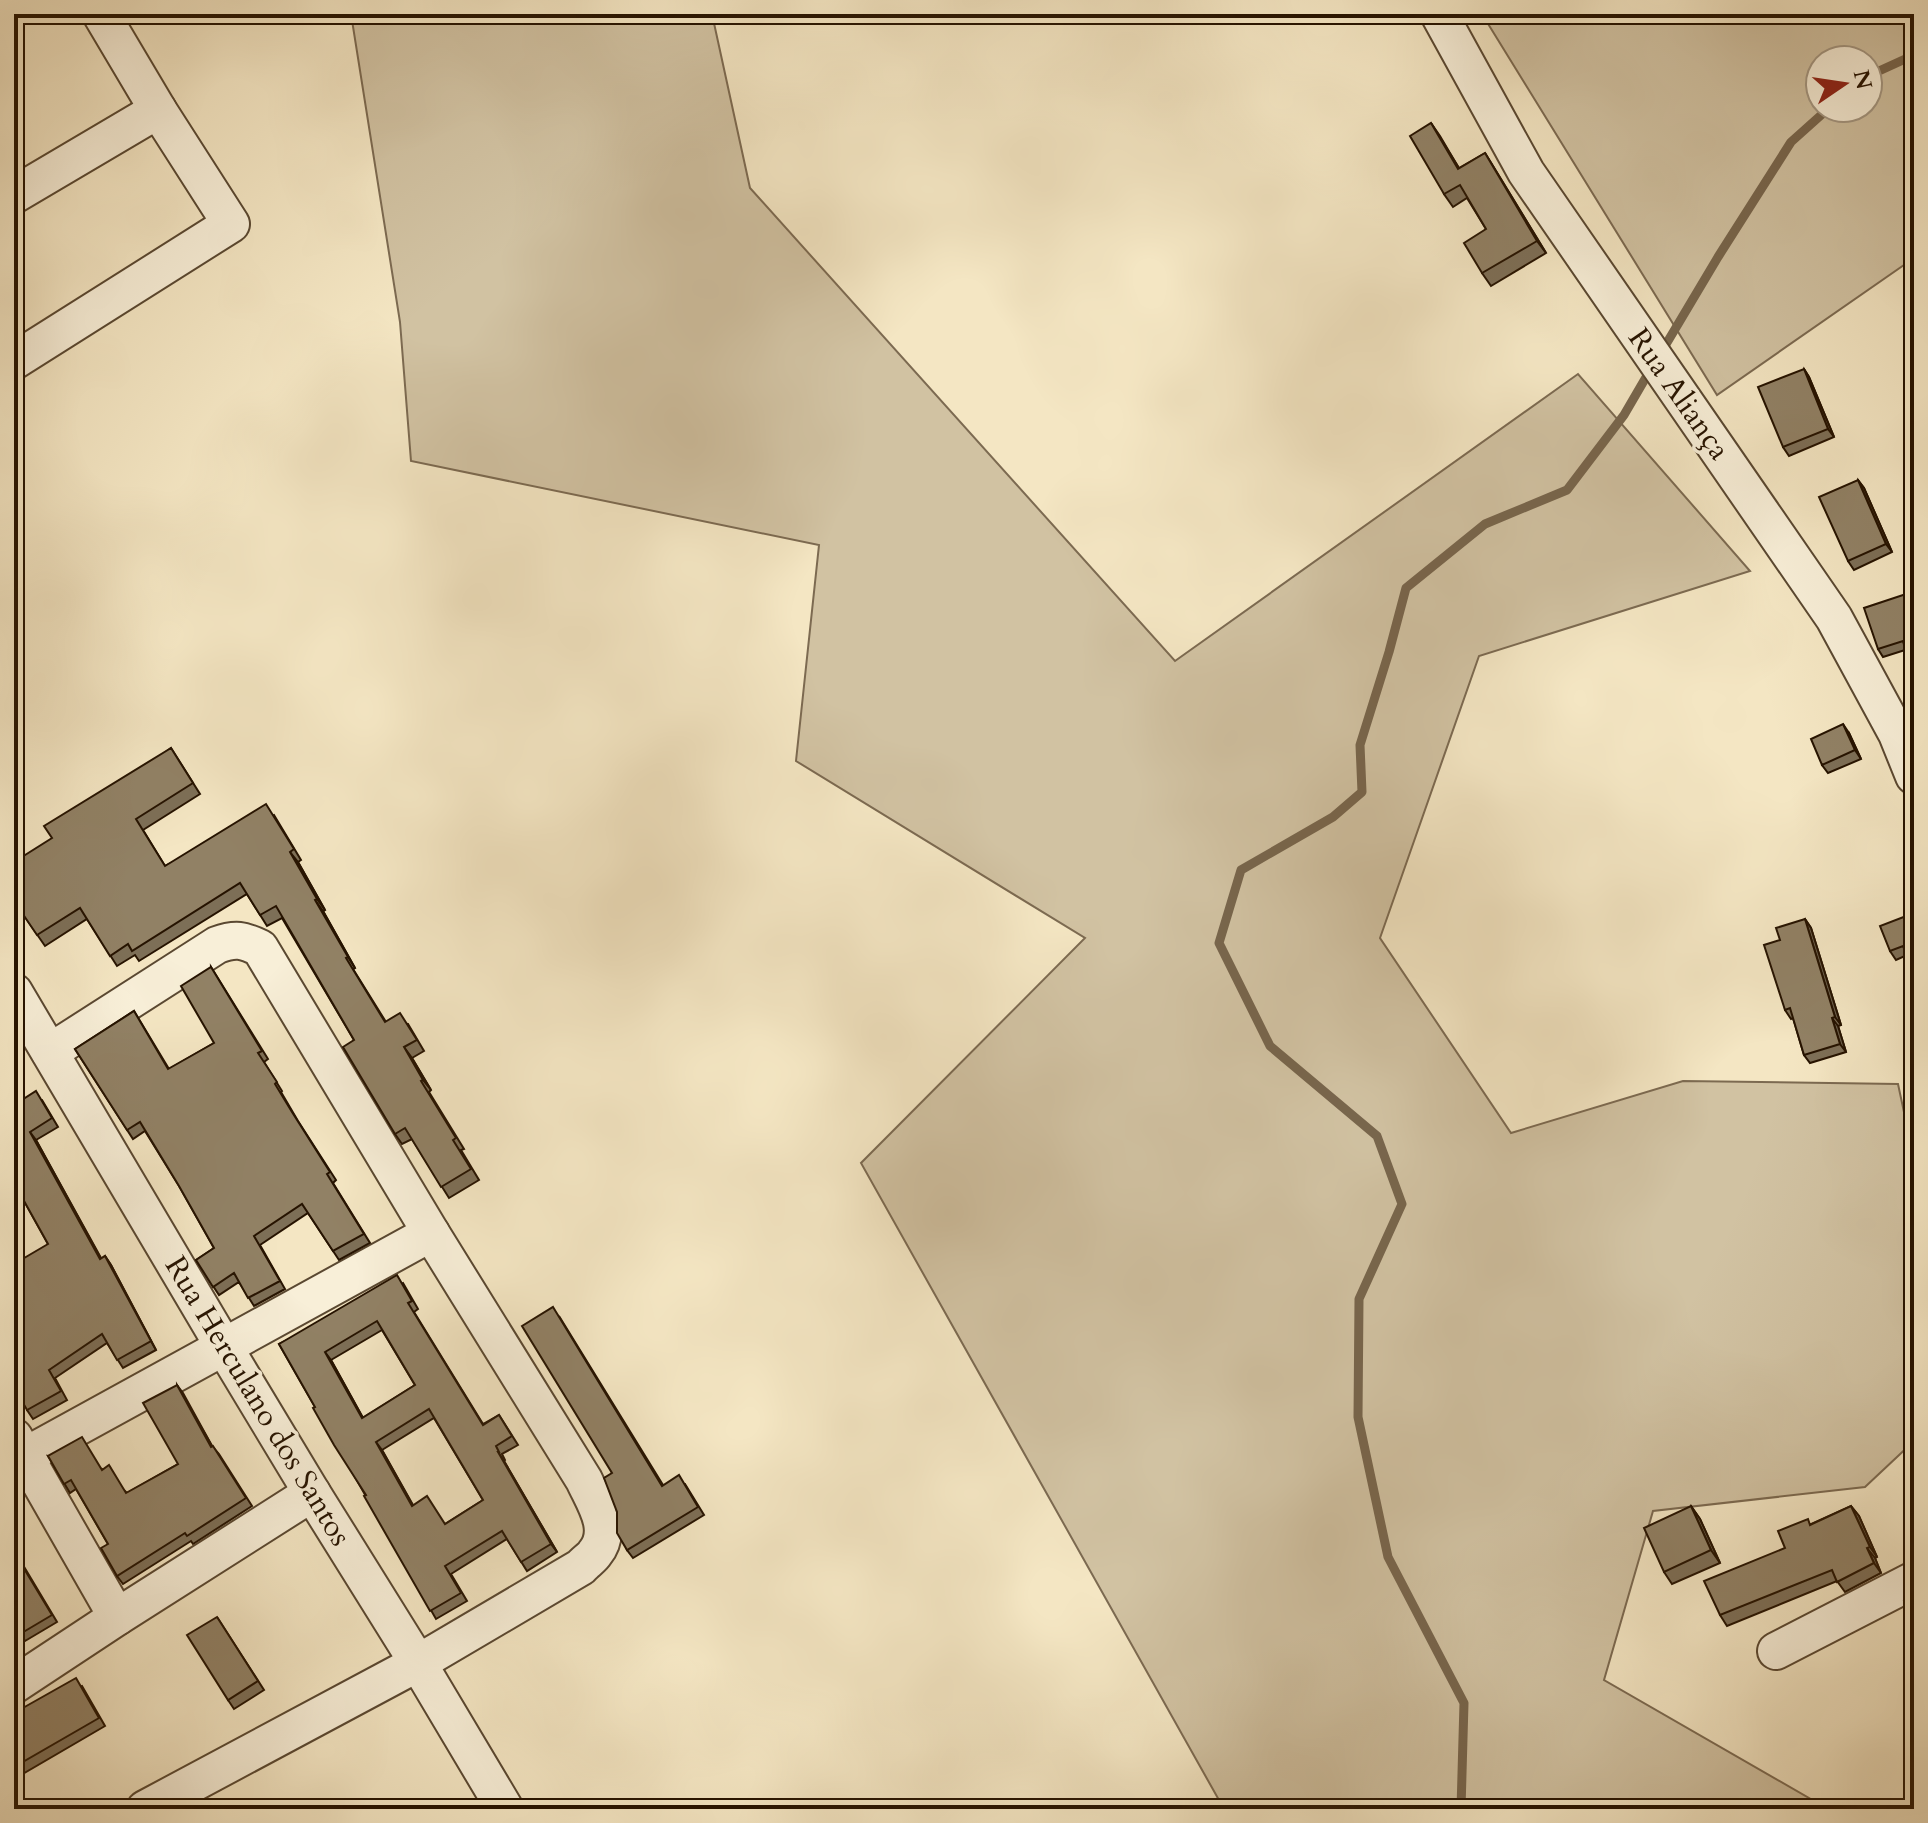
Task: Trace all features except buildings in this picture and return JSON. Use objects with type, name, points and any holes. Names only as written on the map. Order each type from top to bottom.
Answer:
[{"type":"street","name":"Rua Aliança","points":[[1439,14],[1526,172],[1834,618],[1905,729],[1914,776]]},
{"type":"street","points":[[14,361],[231,224],[158,110],[113,19]]},
{"type":"street","points":[[14,195],[158,110]]},
{"type":"street","points":[[50,1052],[217,945],[231,940],[246,941],[260,948],[584,1480],[602,1520],[603,1536],[597,1552],[581,1567],[418,1663],[145,1809]]},
{"type":"street","name":"Rua Herculano dos Santos","points":[[14,992],[224,1347],[505,1809]]},
{"type":"street","points":[[117,1617],[18,1452],[224,1347],[431,1233]]},
{"type":"street","points":[[14,1685],[312,1493]]},
{"type":"street","points":[[1776,1651],[1914,1580]]},
{"type":"shaded area","points":[[351,14],[712,14],[750,188],[1175,661],[1578,374],[1750,571],[1479,656],[1380,938],[1511,1133],[1683,1081],[1898,1084],[1914,1159],[1914,1441],[1865,1487],[1653,1511],[1604,1680],[1828,1809],[1224,1809],[861,1163],[1085,938],[796,761],[819,545],[411,461],[400,322]]},
{"type":"shaded area","points":[[1482,14],[1914,14],[1914,258],[1717,395]]},
{"type":"waterway","points":[[1884,69],[1914,55]]},
{"type":"waterway","points":[[1662,351],[1791,142],[1811,124]]},
{"type":"waterway","points":[[1461,1809],[1464,1703],[1388,1557],[1358,1417],[1359,1299],[1402,1204],[1377,1136],[1270,1046],[1219,943],[1241,870],[1333,817],[1362,792],[1360,745],[1406,588],[1485,524],[1567,490],[1624,415],[1652,367]]}]
